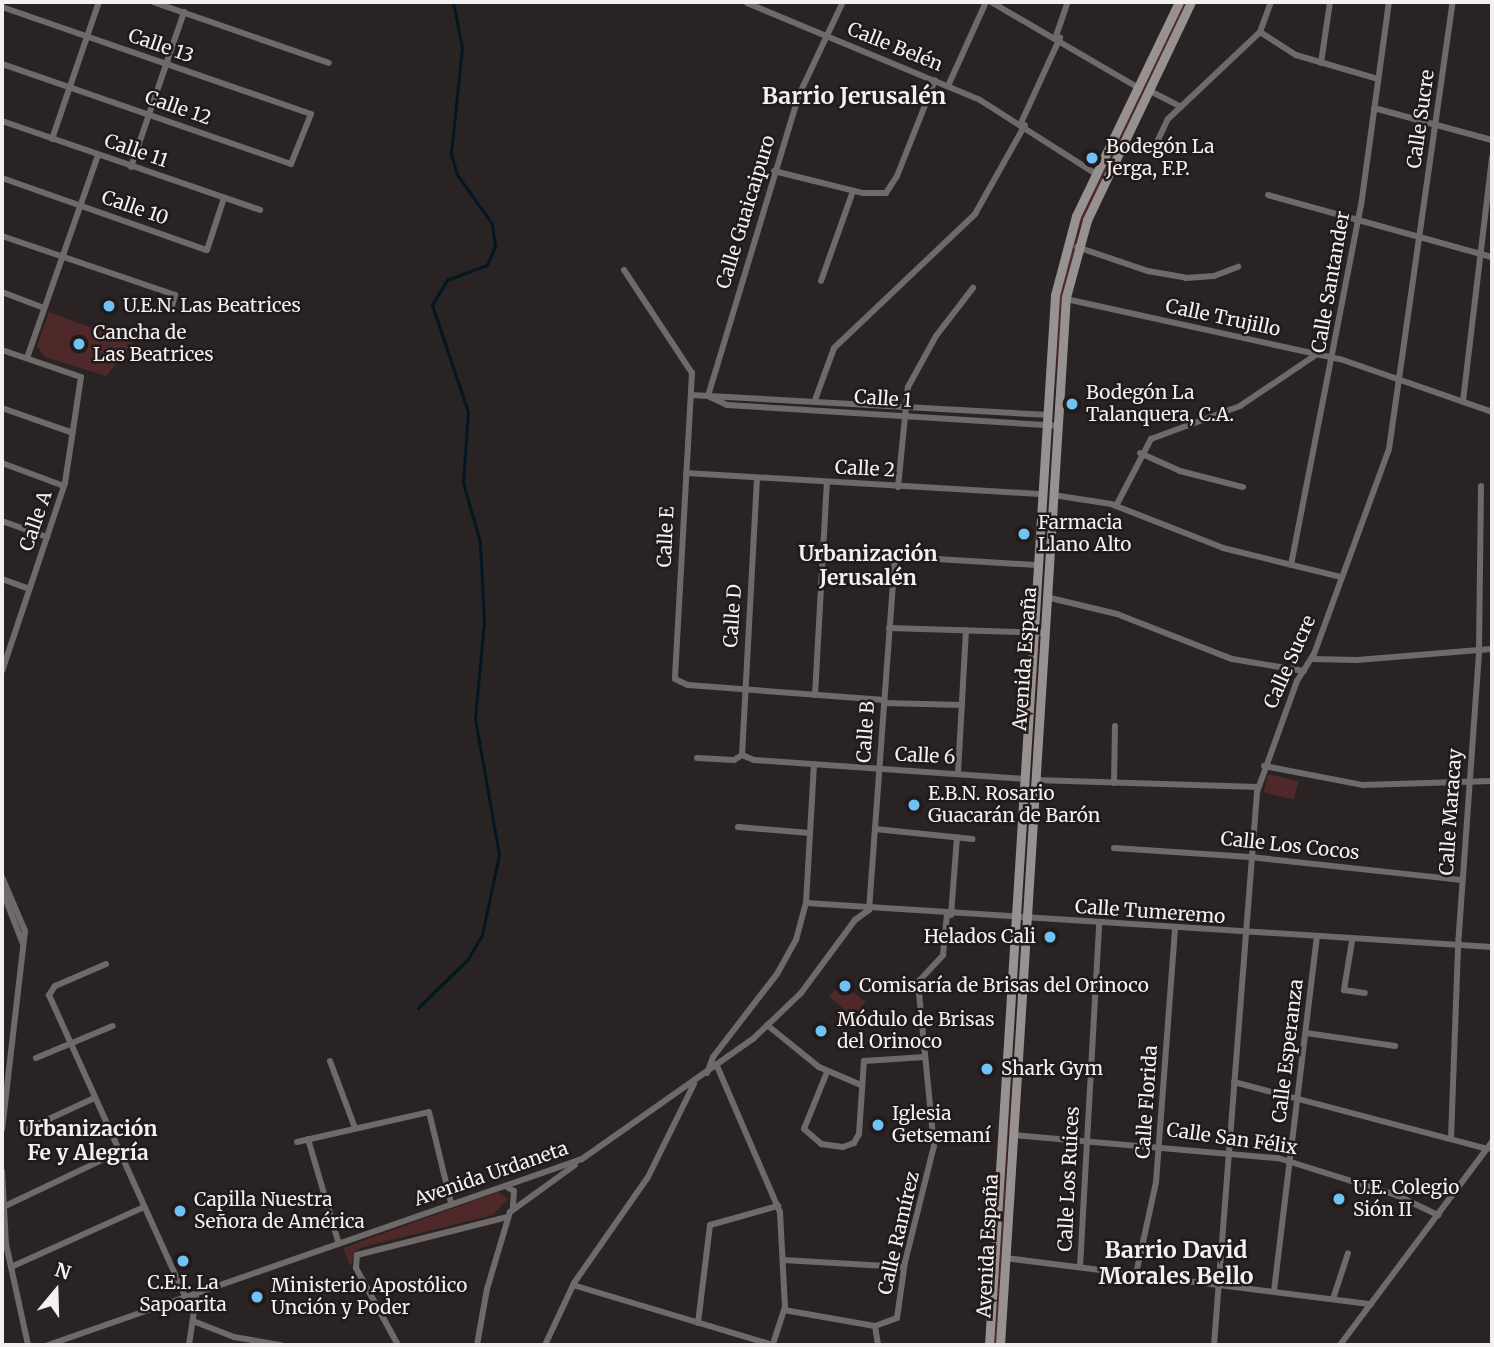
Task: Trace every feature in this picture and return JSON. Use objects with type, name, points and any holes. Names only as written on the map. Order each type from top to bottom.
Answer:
[{"type":"main road","name":"Avenida España","points":[[989,1345],[1046,425],[1058,282],[1072,229],[1179,2]]},
{"type":"main road","name":"Avenida España","points":[[1000,1345],[1066,299],[1077,247],[1094,204],[1191,2]]},
{"type":"street","points":[[52,139],[99,2]]},
{"type":"street","points":[[153,2],[329,63]]},
{"type":"street","name":"Calle Guaicaipuro","points":[[708,396],[804,80],[843,2]]},
{"type":"street","points":[[948,86],[986,2]]},
{"type":"street","points":[[991,2],[1058,37],[1139,88]]},
{"type":"street","points":[[815,400],[834,348],[975,214],[1023,124],[1058,37],[1068,2]]},
{"type":"street","points":[[1158,140],[1168,119],[1260,32],[1271,2]]},
{"type":"street","points":[[1321,63],[1330,2]]},
{"type":"street","name":"Calle Santander","points":[[1291,565],[1358,220],[1389,2]]},
{"type":"street","name":"Calle Sucre","points":[[1214,1345],[1222,1284],[1243,934],[1258,787],[1304,671],[1312,659],[1383,470],[1399,379],[1453,2]]},
{"type":"street","name":"Calle Belén","points":[[747,3],[948,86],[1023,124],[1096,174]]},
{"type":"street","name":"Calle 13","points":[[2,7],[311,114]]},
{"type":"street","points":[[131,167],[184,12]]},
{"type":"street","points":[[1260,32],[1296,55],[1378,79]]},
{"type":"street","name":"Calle 12","points":[[2,64],[291,164],[311,114]]},
{"type":"street","points":[[774,172],[876,195],[890,189],[935,80]]},
{"type":"street","points":[[1150,90],[1181,107]]},
{"type":"street","points":[[1374,108],[1492,140]]},
{"type":"street","name":"Calle 11","points":[[2,121],[260,210]]},
{"type":"street","points":[[2,350],[27,358],[98,155]]},
{"type":"street","points":[[1463,401],[1492,156]]},
{"type":"street","name":"Calle 10","points":[[2,178],[207,250],[224,198]]},
{"type":"street","points":[[821,281],[853,191]]},
{"type":"street","points":[[1268,195],[1492,257]]},
{"type":"street","points":[[2,236],[175,295],[172,306]]},
{"type":"street","points":[[1077,247],[1148,271],[1186,278],[1214,276],[1238,267]]},
{"type":"street","name":"Calle E","points":[[624,270],[690,368],[691,395],[677,681],[744,689]]},
{"type":"street","points":[[898,486],[903,406],[920,363],[972,288]]},
{"type":"street","points":[[2,292],[44,308]]},
{"type":"street","name":"Calle Trujillo","points":[[1066,299],[1333,358],[1492,412]]},
{"type":"street","points":[[1116,506],[1140,453],[1151,439],[1226,413],[1260,396],[1317,354]]},
{"type":"street","name":"Calle A","points":[[2,671],[64,486],[81,377],[27,358]]},
{"type":"street","name":"Calle 1","points":[[691,395],[1058,415]]},
{"type":"street","name":"Calle 1","points":[[708,396],[727,405],[1057,426]]},
{"type":"street","points":[[2,408],[73,433]]},
{"type":"street","points":[[1140,453],[1193,475],[1243,487]]},
{"type":"street","points":[[2,464],[64,486]]},
{"type":"street","name":"Calle 2","points":[[686,473],[1042,494]]},
{"type":"street","name":"Calle D","points":[[742,755],[757,478]]},
{"type":"street","points":[[815,695],[827,482]]},
{"type":"street","name":"Calle Maracay","points":[[1451,1139],[1458,946],[1479,650],[1481,486]]},
{"type":"street","points":[[1052,495],[1116,506],[1223,548],[1341,577]]},
{"type":"street","points":[[2,521],[47,537]]},
{"type":"street","points":[[823,552],[1037,565]]},
{"type":"street","name":"Calle B","points":[[869,910],[895,556]]},
{"type":"street","points":[[2,579],[29,589]]},
{"type":"street","points":[[1046,597],[1117,614],[1232,659],[1304,671]]},
{"type":"street","points":[[889,628],[1044,633]]},
{"type":"street","points":[[958,774],[966,630]]},
{"type":"street","points":[[2,636],[12,640]]},
{"type":"street","points":[[1312,659],[1357,660],[1492,649]]},
{"type":"street","points":[[744,689],[962,705]]},
{"type":"street","points":[[1115,726],[1115,783]]},
{"type":"street","name":"Calle 6","points":[[697,758],[733,760],[742,755],[814,764],[1024,779]]},
{"type":"street","points":[[708,1073],[713,1057],[786,959],[806,903],[814,764]]},
{"type":"street","points":[[1265,766],[1363,785],[1492,782]]},
{"type":"street","points":[[1035,780],[1258,787]]},
{"type":"street","points":[[738,827],[810,833]]},
{"type":"street","points":[[875,829],[972,839]]},
{"type":"street","points":[[949,915],[957,837]]},
{"type":"street","name":"Calle Los Cocos","points":[[1114,849],[1250,856],[1463,880]]},
{"type":"street","points":[[2,877],[25,931],[2,1130]]},
{"type":"street","points":[[2,890],[23,944]]},
{"type":"street","name":"Calle Tumeremo","points":[[806,903],[869,910],[1317,939],[1492,947]]},
{"type":"street","name":"Avenida Urdaneta","points":[[48,1345],[196,1297],[451,1203],[582,1159],[708,1073],[767,1025],[801,993],[855,920],[869,910]]},
{"type":"street","name":"Calle Ramírez","points":[[875,1326],[897,1318],[904,1268],[934,1146],[918,982],[943,954],[949,915]]},
{"type":"street","name":"Calle Los Ruices","points":[[1080,1267],[1099,924]]},
{"type":"street","name":"Calle Florida","points":[[1136,1274],[1151,1210],[1159,1145],[1175,929]]},
{"type":"street","name":"Calle Esperanza","points":[[1274,1291],[1317,939]]},
{"type":"street","points":[[1352,941],[1344,990],[1366,993]]},
{"type":"street","points":[[106,964],[50,991],[70,1044],[187,1300]]},
{"type":"street","points":[[767,1025],[827,1072],[862,1085]]},
{"type":"street","points":[[36,1058],[113,1026]]},
{"type":"street","points":[[1306,1033],[1395,1046]]},
{"type":"street","points":[[827,1072],[804,1128],[821,1144],[843,1147],[858,1139],[864,1061],[925,1057]]},
{"type":"street","points":[[330,1061],[355,1128]]},
{"type":"street","points":[[573,1285],[773,1345],[784,1310],[778,1206],[717,1066]]},
{"type":"street","points":[[1234,1082],[1487,1149]]},
{"type":"street","points":[[545,1345],[573,1285],[648,1177],[694,1083]]},
{"type":"street","points":[[23,1130],[94,1098]]},
{"type":"street","points":[[297,1142],[430,1114],[451,1203]]},
{"type":"street","name":"Calle San Félix","points":[[1013,1135],[1230,1151],[1291,1161],[1385,1191],[1438,1215]]},
{"type":"street","points":[[308,1139],[339,1244]]},
{"type":"street","points":[[1340,1345],[1492,1142]]},
{"type":"street","points":[[3,1207],[119,1153]]},
{"type":"street","points":[[512,1209],[582,1159]]},
{"type":"street","points":[[2,1171],[10,1267],[28,1345]]},
{"type":"street","points":[[477,1345],[512,1209],[514,1191],[503,1186]]},
{"type":"street","points":[[698,1323],[710,1225],[778,1206]]},
{"type":"street","points":[[10,1267],[144,1207]]},
{"type":"street","points":[[398,1345],[356,1268],[358,1255],[508,1217]]},
{"type":"street","points":[[1333,1299],[1348,1253]]},
{"type":"street","points":[[1005,1258],[1371,1304]]},
{"type":"street","points":[[783,1260],[904,1268]]},
{"type":"street","points":[[189,1345],[196,1297]]},
{"type":"street","points":[[784,1310],[875,1326],[878,1345]]},
{"type":"street","points":[[193,1321],[234,1337],[279,1345]]},
{"type":"shaded area","points":[[1183,2],[1187,2],[1079,232],[1063,296],[1052,412],[1059,296],[1079,217]]},
{"type":"shaded area","points":[[49,312],[133,343],[106,376],[45,357],[37,346]]},
{"type":"shaded area","points":[[1037,642],[1039,643],[1021,911]]},
{"type":"shaded area","points":[[1268,774],[1298,781],[1294,799],[1264,793]]},
{"type":"shaded area","points":[[1019,930],[997,1345],[992,1345]]},
{"type":"shaded area","points":[[841,982],[866,1002],[854,1017],[829,997]]},
{"type":"shaded area","points":[[498,1192],[508,1199],[493,1215],[363,1247],[354,1252],[351,1267],[343,1248]]},
{"type":"waterway","points":[[418,1008],[468,959],[482,935],[499,855],[475,719],[484,622],[480,542],[463,483],[468,412],[432,305],[447,280],[487,265],[495,246],[492,224],[457,175],[451,154],[462,48],[453,2]]},
{"type":"place","name":"Bodegón La Jerga, F.P.","points":[[1092,158]]},
{"type":"place","name":"U.E.N. Las Beatrices","points":[[109,306]]},
{"type":"place","name":"Cancha de Las Beatrices","points":[[79,344]]},
{"type":"place","name":"Bodegón La Talanquera, C.A.","points":[[1072,404]]},
{"type":"place","name":"Farmacia Llano Alto","points":[[1024,534]]},
{"type":"place","name":"E.B.N. Rosario Guacarán de Barón","points":[[914,805]]},
{"type":"place","name":"Helados Cali","points":[[1050,937]]},
{"type":"place","name":"Comisaría de Brisas del Orinoco","points":[[845,986]]},
{"type":"place","name":"Módulo de Brisas del Orinoco","points":[[821,1031]]},
{"type":"place","name":"Shark Gym","points":[[987,1069]]},
{"type":"place","name":"Iglesia Getsemaní","points":[[878,1125]]},
{"type":"place","name":"U.E. Colegio Sión II","points":[[1339,1199]]},
{"type":"place","name":"Capilla Nuestra Señora de América","points":[[180,1211]]},
{"type":"place","name":"C.E.I. La Sapoarita","points":[[183,1261]]},
{"type":"place","name":"Ministerio Apostólico Unción y Poder","points":[[257,1297]]},
{"type":"district","name":"Barrio Jerusalén","points":[[854,96]]},
{"type":"district","name":"Urbanización Jerusalén","points":[[868,566]]},
{"type":"district","name":"Urbanización Fe y Alegría","points":[[88,1141]]},
{"type":"district","name":"Barrio David Morales Bello","points":[[1176,1263]]}]
